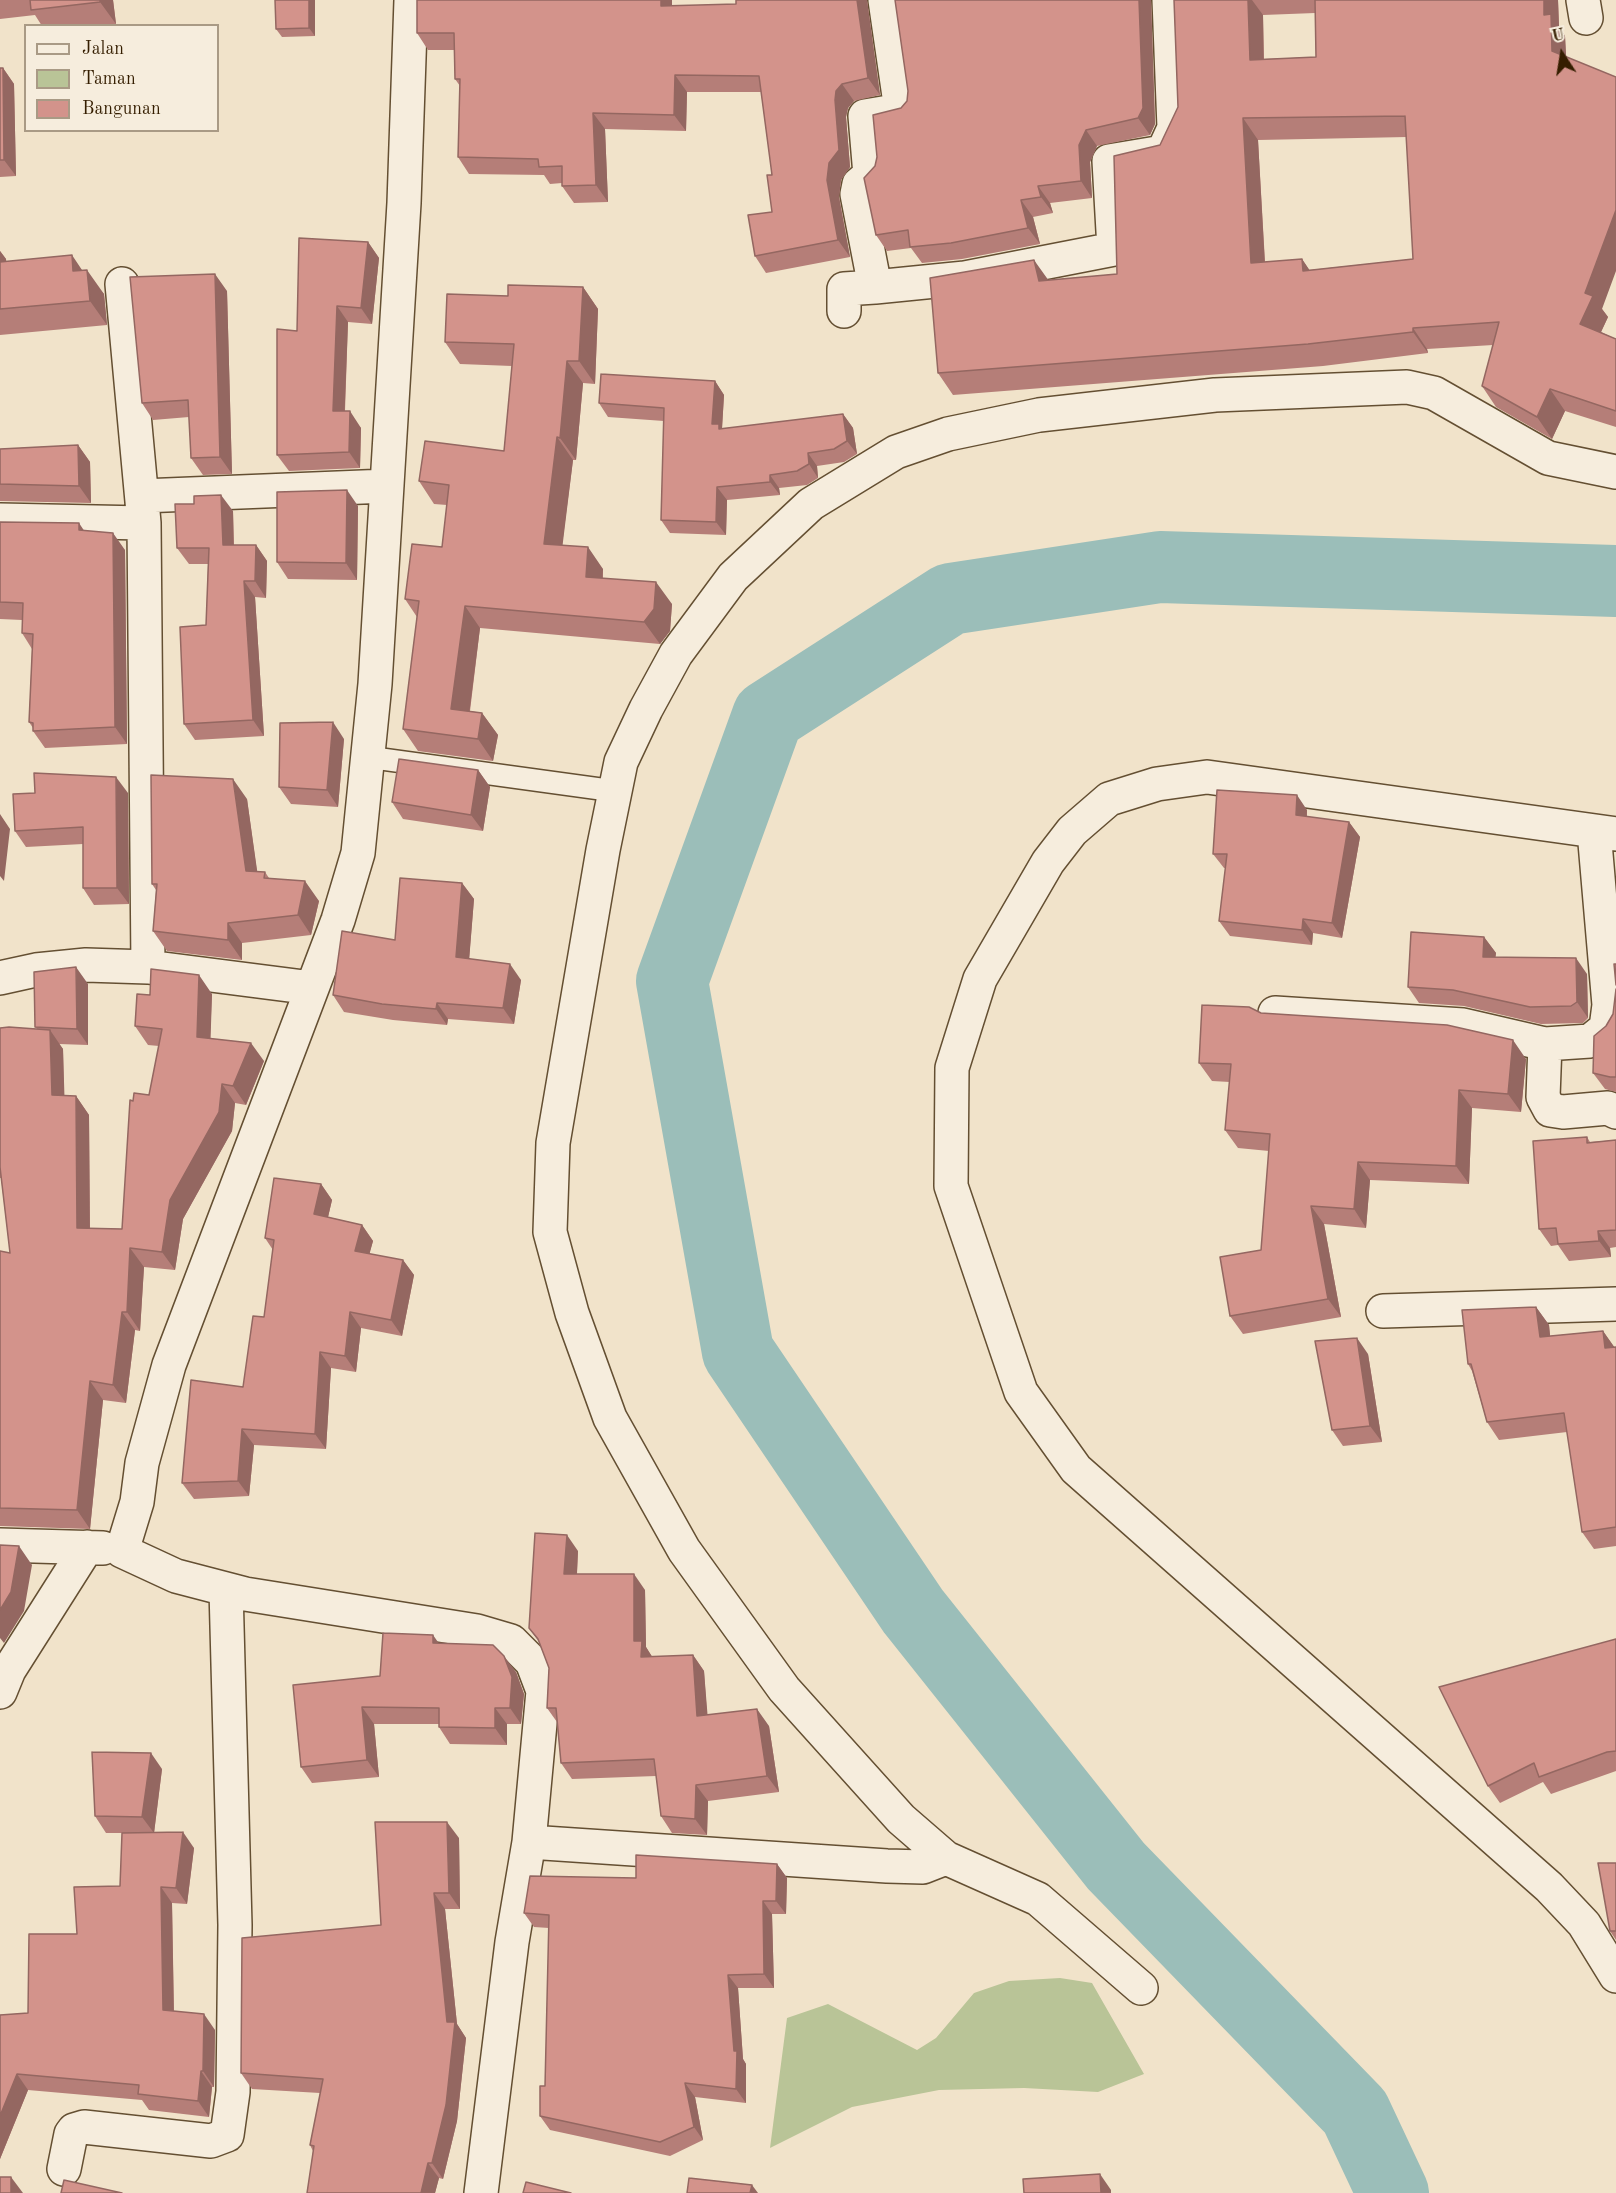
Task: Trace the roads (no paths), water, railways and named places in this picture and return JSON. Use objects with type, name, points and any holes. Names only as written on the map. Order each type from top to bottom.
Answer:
[{"type":"street","points":[[122,1551],[137,1502],[142,1463],[169,1365],[338,921],[358,854],[375,684],[404,203],[411,0]]},
{"type":"street","points":[[875,286],[857,194],[859,184],[870,175],[865,116],[901,110],[885,0]]},
{"type":"street","points":[[844,311],[844,289],[965,278],[1114,249],[1109,160],[1163,152],[1174,128],[1169,0]]},
{"type":"street","points":[[122,285],[143,510],[148,967]]},
{"type":"street","points":[[1141,1988],[1038,1899],[946,1858],[901,1819],[784,1689],[684,1550],[610,1418],[572,1313],[550,1232],[553,1143],[621,762],[676,654],[733,577],[811,504],[842,483],[896,452],[948,434],[1039,415],[1204,397],[1407,387],[1434,393],[1548,458],[1616,472]]},
{"type":"street","points":[[0,520],[143,510],[387,486]]},
{"type":"street","points":[[1275,1013],[1462,1025],[1545,1044],[1590,1041],[1606,1028],[1609,1005],[1605,833],[1207,777],[1157,784],[1109,799],[1072,831],[1048,862],[980,979],[952,1068],[951,1186],[1021,1392],[1076,1469],[1549,1887],[1584,1924],[1616,1976]]},
{"type":"street","points":[[0,978],[36,970],[86,965],[148,967],[312,988]]},
{"type":"street","points":[[1545,1044],[1543,1097],[1546,1106],[1554,1111],[1563,1112],[1608,1108],[1616,1112]]},
{"type":"street","points":[[1383,1311],[1616,1304]]},
{"type":"street","points":[[0,1545],[87,1546],[122,1551],[176,1576],[226,1589],[477,1630],[511,1641],[532,1662],[543,1691],[529,1842],[512,1942],[480,2193]]},
{"type":"street","points":[[0,1692],[9,1670],[87,1546]]},
{"type":"street","points":[[64,2169],[69,2138],[74,2130],[79,2128],[106,2128],[178,2139],[211,2141],[227,2134],[233,2092],[235,1925],[226,1589]]},
{"type":"street","points":[[529,1842],[922,1868],[946,1858]]},
{"type":"lane","points":[[367,758],[615,791]]},
{"type":"waterway","points":[[1393,2193],[1355,2112],[1116,1866],[913,1611],[738,1352],[672,981],[768,716],[950,599],[1160,567],[1616,581]]}]
